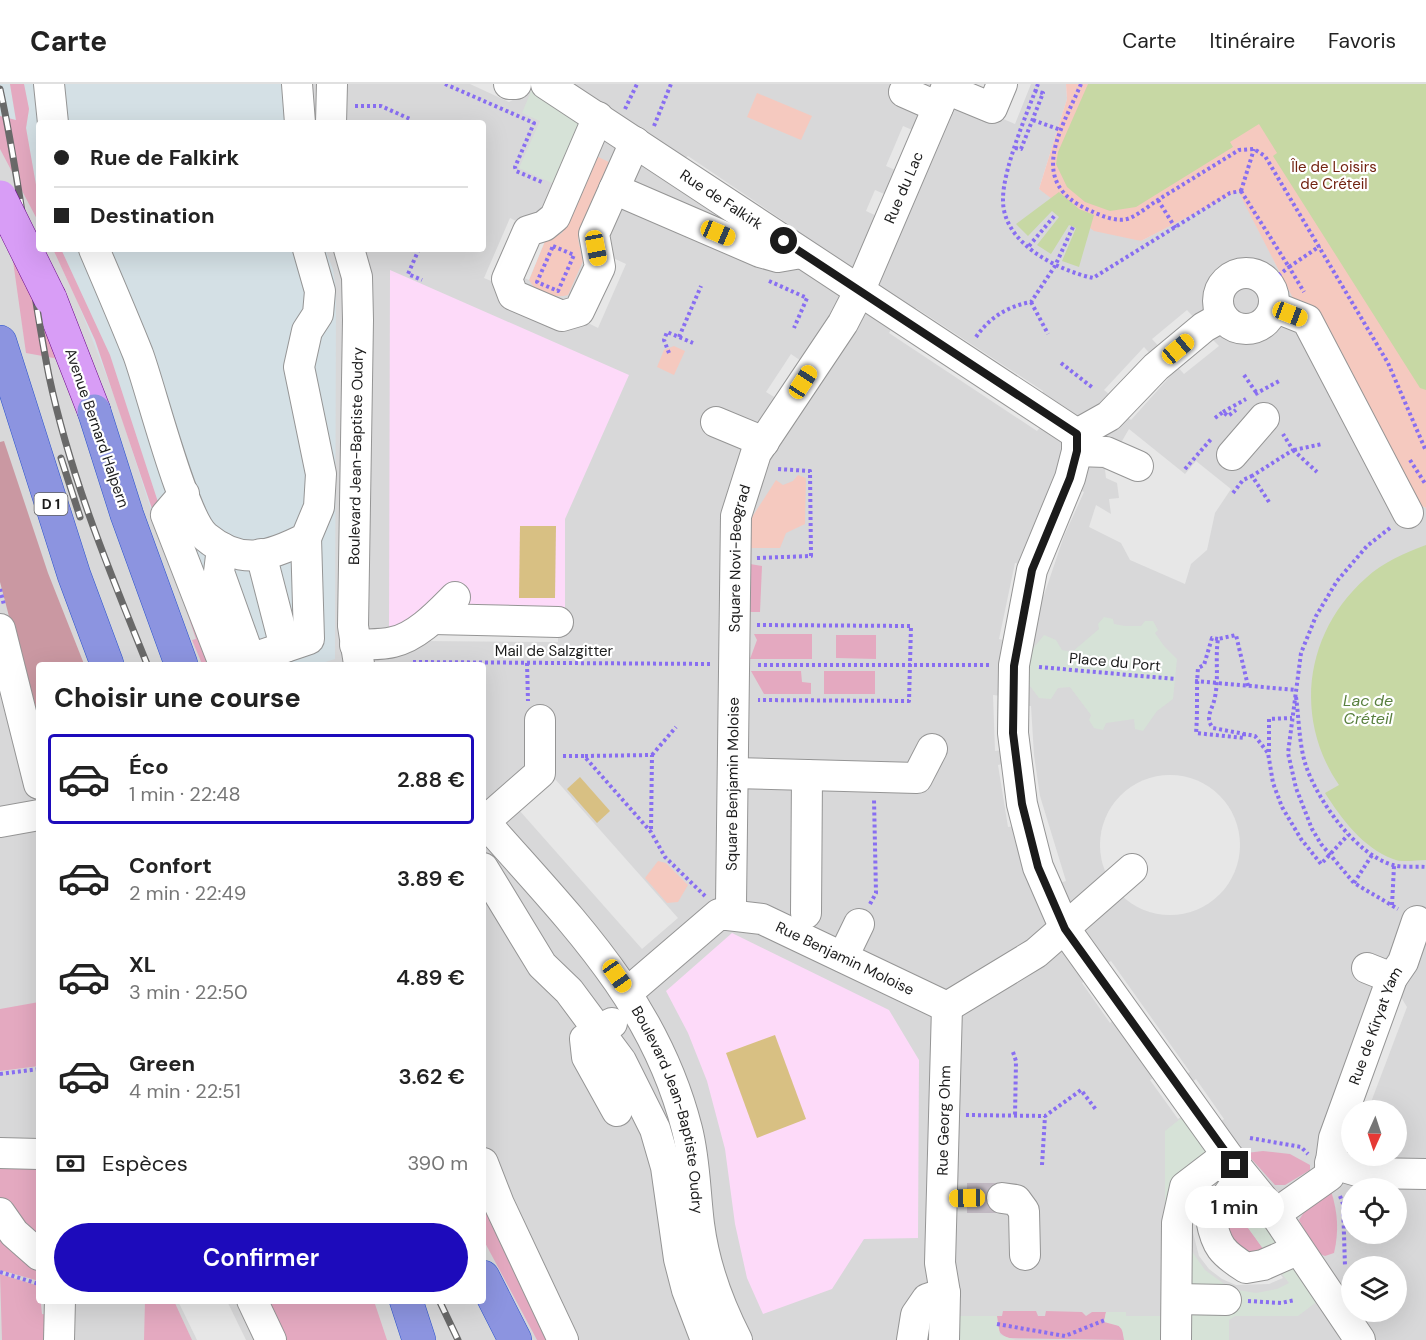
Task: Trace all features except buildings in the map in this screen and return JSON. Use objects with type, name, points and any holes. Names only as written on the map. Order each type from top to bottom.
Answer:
[{"type":"highway","name":"D 1","points":[[0,342],[74,575],[106,662]]},
{"type":"highway","name":"Avenue Bernard Halpern","points":[[94,411],[127,515],[180,662]]},
{"type":"highway","points":[[486,1283],[515,1340]]},
{"type":"highway","points":[[407,1304],[420,1340]]},
{"type":"main road","name":"Avenue Bernard Halpern","points":[[0,197],[50,298],[94,411]]},
{"type":"street","points":[[49,84],[53,120]]},
{"type":"street","points":[[297,84],[300,120]]},
{"type":"street","points":[[332,84],[343,114]]},
{"type":"street","points":[[509,84],[516,84]]},
{"type":"street","name":"Rue de Falkirk","points":[[546,84],[611,114],[801,253],[1077,443]]},
{"type":"street","points":[[900,100],[941,101],[992,108],[1002,84]]},
{"type":"street","name":"Rue du Lac","points":[[757,454],[843,323],[859,292],[941,101]]},
{"type":"street","points":[[611,114],[555,217],[544,226],[528,231],[507,279],[513,295],[562,316],[579,311],[600,267],[594,234],[614,189],[643,137]]},
{"type":"street","points":[[614,189],[760,252],[778,257],[801,253]]},
{"type":"street","points":[[95,252],[138,355],[189,506],[204,536],[235,556],[279,552],[306,538]]},
{"type":"street","points":[[222,548],[219,572],[250,659],[309,639],[306,538],[319,507],[321,474],[299,367],[307,331],[318,314],[320,291],[309,252]]},
{"type":"street","name":"Boulevard Jean-Baptiste Oudry","points":[[350,252],[357,277],[358,320],[357,655]]},
{"type":"street","points":[[1240,265],[1269,283],[1274,307],[1270,316],[1260,326],[1251,329],[1234,327],[1222,317],[1217,300],[1220,288],[1240,265]]},
{"type":"street","points":[[1274,307],[1307,320],[1408,513]]},
{"type":"street","points":[[1222,317],[1204,327],[1156,367],[1109,416],[1077,443],[1070,478],[1032,570],[1014,666],[1013,733],[1022,804],[1038,867],[1065,929],[1231,1168],[1275,1214],[1297,1250],[1360,1340]]},
{"type":"street","points":[[1242,465],[1264,418]]},
{"type":"street","points":[[716,422],[757,454]]},
{"type":"street","points":[[1077,443],[1106,452],[1138,466]]},
{"type":"street","name":"Square Novi-Beograd","points":[[742,665],[735,625],[736,516],[757,454]]},
{"type":"street","points":[[189,506],[166,515],[223,662]]},
{"type":"street","points":[[261,554],[285,647]]},
{"type":"street","points":[[357,655],[394,642],[433,619],[455,597]]},
{"type":"street","points":[[433,619],[558,622]]},
{"type":"street","points":[[0,629],[36,772]]},
{"type":"street","name":"Square Benjamin Moloise","points":[[718,900],[734,773],[735,700],[742,665]]},
{"type":"street","points":[[486,819],[540,773],[540,720]]},
{"type":"street","points":[[734,773],[917,778],[933,749]]},
{"type":"street","points":[[806,913],[807,775]]},
{"type":"street","points":[[0,822],[36,816]]},
{"type":"street","name":"Boulevard Jean-Baptiste Oudry","points":[[486,823],[606,961],[632,998],[678,1098],[689,1139],[704,1251],[716,1291],[737,1340]]},
{"type":"street","points":[[947,1007],[1036,953],[1132,869]]},
{"type":"street","points":[[486,873],[542,965],[569,991],[621,1061],[655,1129],[666,1167],[679,1259],[687,1290],[706,1340]]},
{"type":"street","name":"Rue Benjamin Moloise","points":[[598,1030],[620,1019],[632,998],[719,914],[762,919],[947,1007]]},
{"type":"street","name":"Rue de Kiryat Yam","points":[[1275,1214],[1329,1176],[1327,1170],[1334,1138],[1417,921]]},
{"type":"street","points":[[843,957],[859,924]]},
{"type":"street","name":"Rue Georg Ohm","points":[[944,1340],[945,1293],[940,1263],[954,1198],[947,1007]]},
{"type":"street","points":[[598,1030],[585,1039],[587,1057],[617,1111]]},
{"type":"street","points":[[0,1153],[36,1154]]},
{"type":"street","points":[[1231,1168],[1211,1219],[1215,1242],[1230,1258],[1246,1268],[1263,1265],[1297,1250]]},
{"type":"street","points":[[1176,1340],[1177,1223],[1185,1187],[1231,1168]]},
{"type":"street","points":[[1327,1170],[1426,1174]]},
{"type":"street","points":[[486,1171],[499,1204],[563,1340]]},
{"type":"street","points":[[1002,1198],[1016,1200],[1024,1211],[1025,1255]]},
{"type":"street","points":[[0,1213],[14,1233],[36,1252]]},
{"type":"street","points":[[912,1340],[916,1316],[927,1299],[945,1293]]},
{"type":"street","points":[[1177,1299],[1226,1300]]},
{"type":"street","points":[[60,1304],[60,1340]]},
{"type":"street","points":[[254,1304],[271,1340]]},
{"type":"path","points":[[445,84],[536,124],[515,167],[516,171],[548,185]]},
{"type":"path","points":[[611,114],[636,84]]},
{"type":"path","points":[[643,137],[671,84]]},
{"type":"path","points":[[1038,84],[1015,148],[1003,200],[1010,227],[1028,246],[1055,266],[1093,278],[1230,194],[1241,191]]},
{"type":"path","points":[[1081,84],[1061,130],[1051,168],[1055,180],[1067,196],[1083,208],[1116,219],[1128,219],[1239,150],[1254,149],[1265,156],[1388,363],[1426,451]]},
{"type":"path","points":[[1015,148],[1021,149],[1043,93],[1035,91]]},
{"type":"path","points":[[343,114],[381,106],[410,120]]},
{"type":"path","points":[[1033,120],[1061,130]]},
{"type":"path","points":[[1254,149],[1241,191],[1289,267],[1320,246]]},
{"type":"path","points":[[1158,200],[1176,229]]},
{"type":"path","points":[[1028,246],[1056,214]]},
{"type":"path","points":[[976,337],[985,325],[1013,305],[1030,302],[1055,266],[1073,227]]},
{"type":"path","points":[[553,246],[574,255],[558,291],[537,282],[553,246]]},
{"type":"path","points":[[418,252],[408,274],[422,280]]},
{"type":"path","points":[[766,280],[808,299],[794,328]]},
{"type":"path","points":[[679,337],[701,286]]},
{"type":"path","points":[[1030,302],[1048,334]]},
{"type":"path","points":[[669,353],[664,340],[667,332],[693,343]]},
{"type":"path","points":[[1061,363],[1093,388]]},
{"type":"path","points":[[1317,472],[1293,450],[1322,444]]},
{"type":"path","points":[[736,558],[811,556],[810,471],[757,454]]},
{"type":"path","points":[[1233,493],[1243,480],[1242,465]]},
{"type":"path","points":[[1408,513],[1367,546],[1337,580],[1316,616],[1301,653],[1288,753],[1296,788],[1312,829],[1329,855],[1354,883],[1417,921]]},
{"type":"path","points":[[735,625],[911,626],[909,701],[735,700]]},
{"type":"path","points":[[1244,731],[1244,738],[1196,733],[1199,699],[1195,692],[1198,669],[1204,665],[1212,638],[1236,635],[1248,686]]},
{"type":"path","points":[[1218,639],[1218,683],[1214,705],[1208,716],[1209,723],[1213,728],[1244,731],[1255,736],[1269,753]]},
{"type":"path","name":"Mail de Salzgitter","points":[[486,663],[993,665]]},
{"type":"path","name":"Place du Port","points":[[1052,668],[1175,679]]},
{"type":"path","points":[[1196,681],[1296,690]]},
{"type":"path","points":[[1296,690],[1306,765],[1314,783],[1348,835],[1372,855],[1394,866],[1426,867]]},
{"type":"path","points":[[1293,718],[1269,720],[1269,753],[1273,783],[1287,815],[1301,839],[1321,864],[1348,835]]},
{"type":"path","points":[[651,832],[652,755],[676,727]]},
{"type":"path","points":[[557,756],[652,755]]},
{"type":"path","points":[[584,756],[651,832],[665,857],[718,900]]},
{"type":"path","points":[[859,924],[876,893],[874,777]]},
{"type":"path","points":[[1354,883],[1372,855]]},
{"type":"path","points":[[1392,905],[1394,866]]},
{"type":"path","points":[[1013,1052],[1016,1061],[1015,1116]]},
{"type":"path","points":[[0,1074],[36,1069]]},
{"type":"path","points":[[966,1115],[1045,1116],[1081,1090],[1097,1111]]},
{"type":"path","points":[[1042,1165],[1045,1116]]},
{"type":"path","points":[[1250,1138],[1301,1147],[1327,1170],[1343,1204],[1345,1256]]},
{"type":"path","points":[[0,1272],[36,1283]]},
{"type":"path","points":[[1226,1300],[1281,1303],[1295,1300]]},
{"type":"path","points":[[997,1324],[1065,1336],[1105,1320]]},
{"type":"shaded area","points":[[0,84],[1066,84],[1067,99],[1039,189],[1141,241],[1238,190],[1393,493],[1426,508],[1426,1340],[0,1340]]},
{"type":"shaded area","points":[[0,84],[10,84],[16,121],[0,116]]},
{"type":"shaded area","points":[[10,84],[24,84],[29,109],[26,128],[36,185],[36,217],[0,149],[0,116],[16,120]]},
{"type":"shaded area","points":[[24,84],[311,84],[311,120],[36,120],[36,185],[26,128],[29,109]]},
{"type":"shaded area","points":[[470,84],[517,84],[526,93],[509,102]]},
{"type":"shaded area","points":[[974,84],[1031,84],[1015,124],[966,103]]},
{"type":"shaded area","points":[[532,89],[576,117],[583,129],[554,184],[519,168],[540,121],[522,113]]},
{"type":"shaded area","points":[[903,126],[917,132],[900,172],[886,166]]},
{"type":"shaded area","points":[[688,156],[797,230],[795,235],[682,160]]},
{"type":"shaded area","points":[[875,190],[889,196],[879,217],[866,211]]},
{"type":"shaded area","points":[[510,218],[522,224],[496,283],[484,278]]},
{"type":"shaded area","points":[[531,236],[545,241],[529,280],[515,274]]},
{"type":"shaded area","points":[[54,252],[62,252],[110,355],[173,548],[217,662],[201,662],[192,640],[196,639],[95,340]]},
{"type":"shaded area","points":[[58,252],[326,252],[333,269],[336,289],[335,659],[325,662],[216,662],[149,504],[117,403]]},
{"type":"shaded area","points":[[611,257],[626,264],[598,328],[584,321]]},
{"type":"shaded area","points":[[13,261],[38,303],[59,359],[26,353]]},
{"type":"shaded area","points":[[390,270],[629,375],[565,519],[565,610],[389,632]]},
{"type":"shaded area","points":[[916,308],[1043,391],[1040,398],[912,314]]},
{"type":"shaded area","points":[[1187,310],[1198,322],[1163,351],[1152,339]]},
{"type":"shaded area","points":[[893,326],[1042,425],[1037,431],[889,333]]},
{"type":"shaded area","points":[[1208,335],[1219,346],[1184,374],[1174,363]]},
{"type":"shaded area","points":[[1144,347],[1154,358],[1115,399],[1104,390]]},
{"type":"shaded area","points":[[791,354],[804,363],[779,400],[766,392]]},
{"type":"shaded area","points":[[1169,367],[1174,372],[1131,420],[1125,415]]},
{"type":"shaded area","points":[[1129,429],[1185,474],[1196,461],[1231,489],[1215,513],[1207,550],[1191,564],[1185,584],[1130,560],[1121,543],[1089,527],[1096,505],[1111,514],[1109,499],[1119,498],[1117,483],[1106,478],[1105,470]]},
{"type":"shaded area","points":[[4,441],[48,573],[83,662],[36,662],[36,720],[0,582],[0,442]]},
{"type":"shaded area","points":[[1077,489],[1084,492],[1064,536],[1044,595],[1037,593]]},
{"type":"shaded area","points":[[520,526],[556,526],[555,598],[519,598]]},
{"type":"shaded area","points":[[1015,563],[1023,565],[1006,641],[999,639]]},
{"type":"shaded area","points":[[750,564],[762,566],[760,612],[749,612]]},
{"type":"shaded area","points":[[456,607],[558,610],[558,642],[421,641]]},
{"type":"shaded area","points":[[1104,617],[1113,619],[1114,624],[1125,626],[1141,626],[1145,621],[1153,621],[1158,630],[1155,633],[1177,659],[1173,699],[1157,711],[1143,731],[1135,729],[1134,719],[1106,723],[1103,730],[1094,728],[1089,720],[1091,715],[1070,687],[1058,688],[1051,699],[1039,698],[1024,678],[1027,656],[1044,635],[1056,640],[1062,650],[1072,652],[1099,629],[1098,624]]},
{"type":"shaded area","points":[[754,634],[812,634],[812,659],[750,659],[757,640]]},
{"type":"shaded area","points":[[836,635],[876,635],[876,659],[836,658]]},
{"type":"shaded area","points":[[751,671],[801,671],[802,682],[811,683],[811,694],[764,694]]},
{"type":"shaded area","points":[[824,671],[875,671],[875,694],[824,694]]},
{"type":"shaded area","points":[[993,695],[1002,696],[1004,750],[995,751]]},
{"type":"shaded area","points":[[1023,706],[1031,706],[1034,755],[1040,796],[1066,881],[1059,883],[1033,798]]},
{"type":"shaded area","points":[[1006,763],[1016,826],[1008,827],[998,765]]},
{"type":"shaded area","points":[[1170,775],[1197,781],[1209,787],[1219,796],[1228,806],[1234,818],[1240,845],[1234,872],[1228,884],[1219,894],[1209,903],[1197,909],[1170,915],[1143,909],[1131,903],[1121,894],[1112,884],[1106,872],[1100,845],[1106,818],[1112,806],[1121,796],[1131,787],[1143,781]]},
{"type":"shaded area","points":[[580,777],[610,811],[597,823],[567,789]]},
{"type":"shaded area","points":[[555,779],[678,918],[642,949],[519,810]]},
{"type":"shaded area","points":[[732,933],[889,1010],[919,1060],[918,1238],[864,1239],[832,1289],[763,1314],[747,1278],[735,1224],[725,1149],[707,1081],[688,1033],[666,991]]},
{"type":"shaded area","points":[[1111,961],[1190,1072],[1183,1076],[1104,965]]},
{"type":"shaded area","points":[[1087,979],[1115,1019],[1110,1023],[1082,983]]},
{"type":"shaded area","points":[[1396,989],[1407,1007],[1372,1100],[1356,1100]]},
{"type":"shaded area","points":[[36,1003],[36,1066],[0,1071],[0,1009]]},
{"type":"shaded area","points":[[775,1035],[806,1119],[757,1138],[726,1053]]},
{"type":"shaded area","points":[[1157,1075],[1185,1115],[1178,1119],[1150,1080]]},
{"type":"shaded area","points":[[1196,1079],[1224,1119],[1218,1124],[1189,1084]]},
{"type":"shaded area","points":[[1185,1115],[1227,1175],[1222,1191],[1210,1176],[1194,1188],[1188,1246],[1205,1270],[1231,1289],[1256,1293],[1277,1289],[1289,1283],[1276,1266],[1293,1263],[1319,1300],[1298,1316],[1235,1316],[1229,1320],[1229,1340],[1124,1340],[1122,1329],[1119,1326],[1104,1322],[1106,1312],[1126,1312],[1126,1316],[1165,1316],[1165,1131]]},
{"type":"shaded area","points":[[1263,1151],[1290,1154],[1310,1165],[1310,1170],[1285,1185],[1275,1185],[1246,1153]]},
{"type":"shaded area","points":[[0,1160],[36,1163],[36,1246],[0,1204]]},
{"type":"shaded area","points":[[1211,1182],[1219,1191],[1205,1228],[1276,1268],[1283,1278],[1269,1284],[1236,1285],[1222,1279],[1209,1269],[1199,1256],[1191,1225],[1194,1209]]},
{"type":"shaded area","points":[[1244,1190],[1281,1240],[1277,1250],[1250,1257],[1240,1253],[1224,1232],[1223,1213],[1239,1191]],"holes":[[[1233,1207],[1264,1250],[1257,1254],[1245,1252],[1233,1241],[1225,1222],[1227,1214]]]},
{"type":"shaded area","points":[[1331,1191],[1336,1214],[1337,1237],[1334,1253],[1325,1256],[1317,1253],[1299,1220],[1306,1209]]},
{"type":"shaded area","points":[[490,1194],[556,1340],[537,1340],[486,1245],[486,1201]]},
{"type":"shaded area","points":[[1233,1207],[1264,1250],[1251,1253],[1232,1238],[1227,1214]]},
{"type":"shaded area","points":[[0,1221],[36,1258],[36,1280],[0,1270]]},
{"type":"shaded area","points":[[0,1274],[36,1285],[36,1304],[41,1304],[42,1314],[50,1315],[50,1340],[2,1340]]},
{"type":"shaded area","points":[[145,1304],[175,1304],[192,1340],[144,1340]]},
{"type":"shaded area","points":[[179,1304],[228,1304],[246,1340],[197,1340]]},
{"type":"shaded area","points":[[266,1304],[375,1304],[387,1340],[284,1340]]},
{"type":"shaded area","points":[[1003,1311],[1036,1311],[1038,1316],[1045,1316],[1046,1311],[1082,1312],[1086,1316],[1092,1312],[1106,1312],[1104,1322],[1119,1326],[1124,1340],[1008,1338],[1000,1332],[998,1326],[997,1316],[1002,1316]]},
{"type":"shaded area","points":[[950,1316],[997,1316],[1000,1335],[1016,1340],[950,1340]]},
{"type":"green space","name":"Île de Loisirs de Créteil","points":[[1066,84],[1426,84],[1426,508],[1393,493],[1238,191],[1141,241],[1094,231],[1039,189],[1067,99]]},
{"type":"green space","points":[[757,93],[812,116],[801,140],[747,117]]},
{"type":"green space","points":[[594,155],[611,163],[578,239],[583,261],[568,295],[546,294],[532,285],[529,280],[545,241],[562,233]]},
{"type":"green space","points":[[674,346],[685,351],[674,375],[657,367],[664,350]]},
{"type":"green space","points":[[798,475],[806,478],[805,524],[786,533],[780,548],[747,548],[747,525],[776,480],[783,485],[793,481]]},
{"type":"green space","points":[[658,861],[666,863],[688,885],[678,902],[667,903],[645,878]]},
{"type":"water","name":"Île de Loisirs de Créteil","points":[[1088,84],[1426,84],[1426,390],[1420,388],[1273,156],[1277,153],[1259,124],[1230,142],[1233,147],[1136,207],[1110,211],[1085,202],[1067,187],[1056,164],[1058,152]]},
{"type":"water","points":[[1059,192],[1079,209],[1094,215],[1079,267],[1062,261],[1076,228],[1069,225],[1051,254],[1037,245],[1059,217],[1052,211],[1028,236],[1016,224]]},
{"type":"water","name":"Lac de Créteil","points":[[1426,545],[1426,860],[1401,861],[1382,854],[1363,840],[1346,822],[1325,793],[1339,785],[1324,759],[1315,732],[1311,704],[1312,677],[1319,650],[1330,624],[1345,600],[1380,567]]},
{"type":"tunnel","points":[[967,1198],[1002,1198]]},
{"type":"railway","points":[[0,89],[14,161],[42,340],[58,413],[79,486],[146,662]]},
{"type":"railway","points":[[61,458],[80,517]]},
{"type":"railway","points":[[441,1304],[458,1340]]},
{"type":"route","points":[[784,241],[1077,434],[1077,451],[1070,478],[1044,535],[1032,570],[1022,612],[1014,666],[1013,733],[1022,804],[1038,867],[1065,929],[1235,1165]]}]
